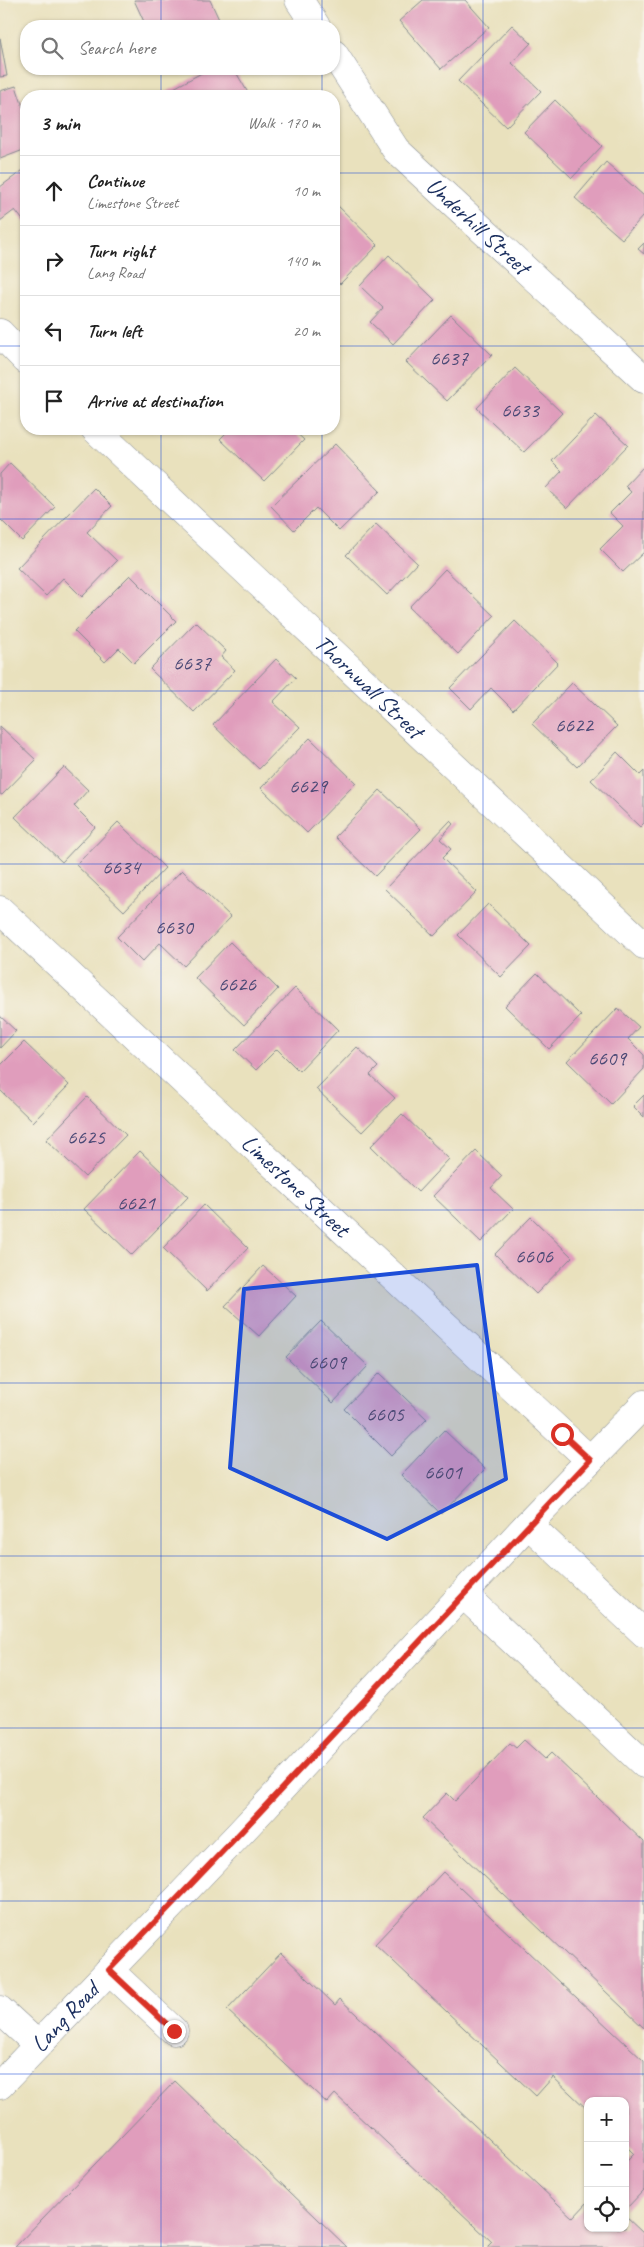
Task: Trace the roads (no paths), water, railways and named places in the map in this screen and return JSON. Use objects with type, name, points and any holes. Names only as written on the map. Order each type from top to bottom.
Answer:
[{"type":"street","points":[[299,0],[312,20]]},
{"type":"street","name":"Underhill Street","points":[[340,63],[396,150],[644,379]]},
{"type":"street","points":[[0,333],[20,354]]},
{"type":"street","name":"Thornwall Street","points":[[101,435],[644,944]]},
{"type":"street","name":"Limestone Street","points":[[0,910],[590,1460]]},
{"type":"street","name":"Lang Road","points":[[0,2085],[241,1832],[528,1524],[644,1404]]},
{"type":"street","points":[[528,1524],[644,1633]]},
{"type":"street","points":[[463,1594],[644,1764]]},
{"type":"street","points":[[109,1970],[174,2031]]},
{"type":"street","points":[[0,2010],[38,2045]]}]
